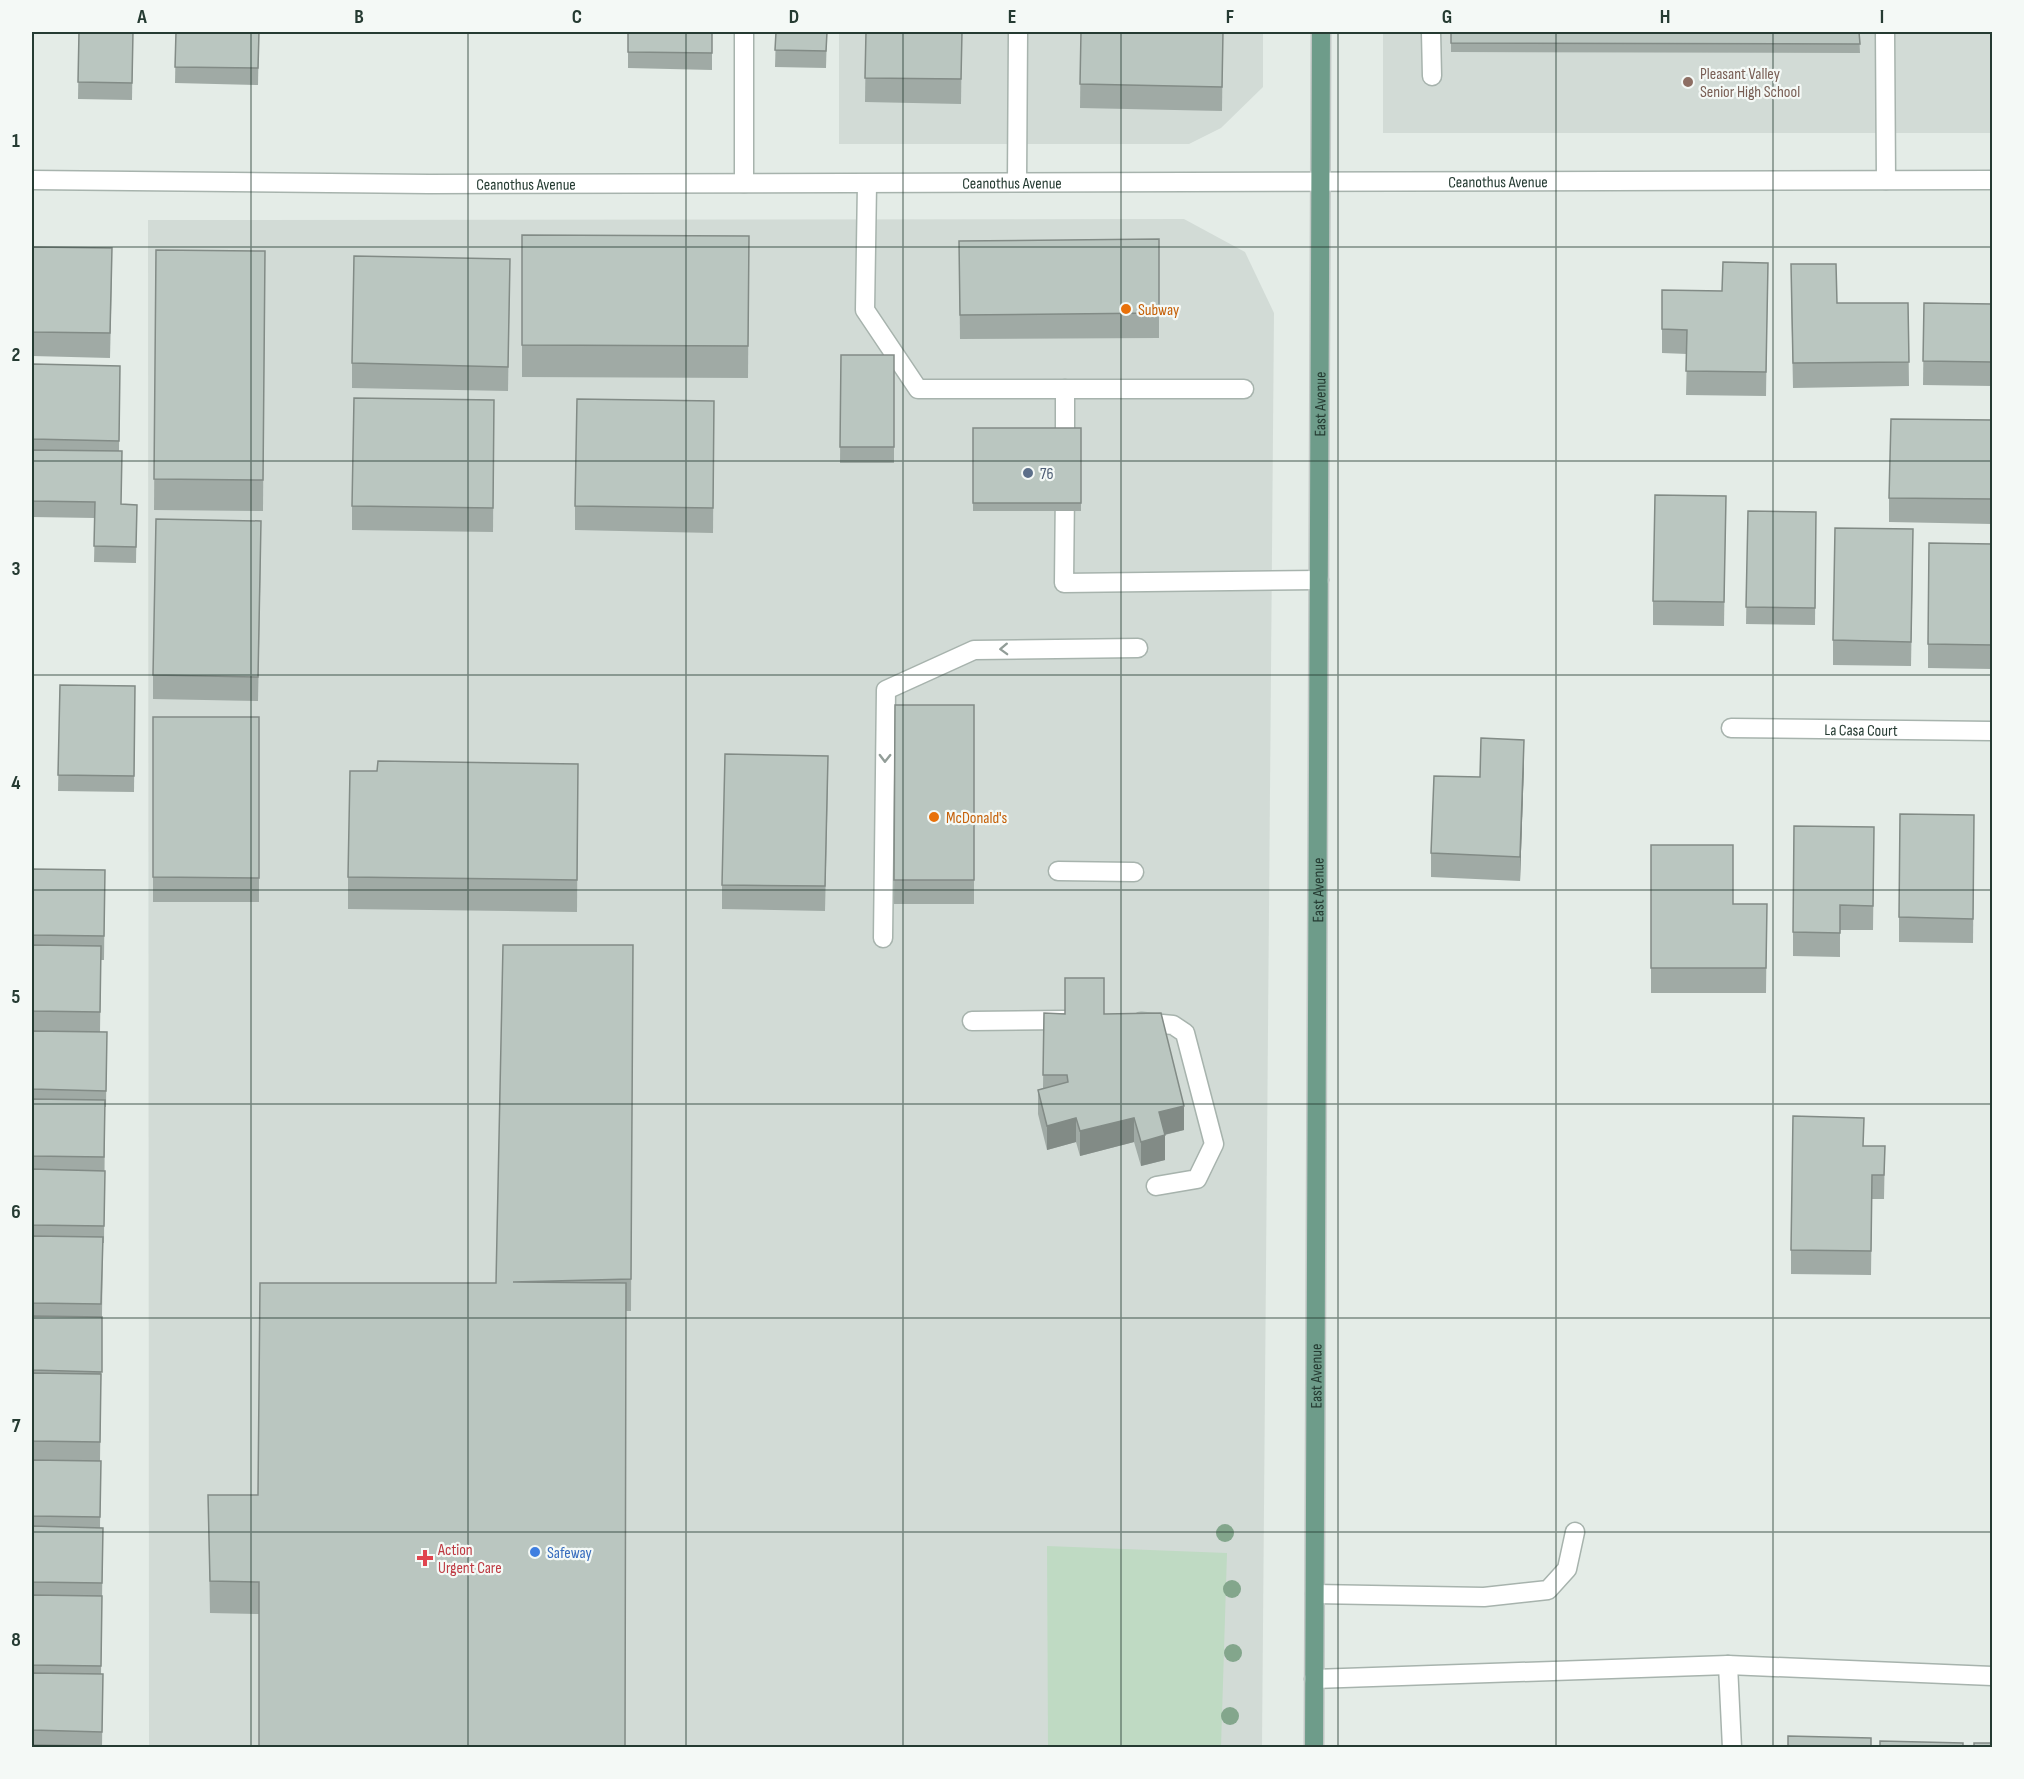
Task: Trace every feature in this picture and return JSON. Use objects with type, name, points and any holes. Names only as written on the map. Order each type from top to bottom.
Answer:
[{"type":"main road","name":"East Avenue","points":[[1314,1748],[1321,32]]},
{"type":"street","points":[[744,32],[744,183]]},
{"type":"street","points":[[1017,182],[1018,32]]},
{"type":"street","points":[[1431,32],[1432,76]]},
{"type":"street","points":[[1885,32],[1886,180]]},
{"type":"street","name":"Ceanothus Avenue","points":[[32,180],[429,184],[1992,180]]},
{"type":"street","points":[[867,184],[865,310],[918,389],[1244,389]]},
{"type":"street","points":[[1065,388],[1064,583],[1319,580]]},
{"type":"street","points":[[883,938],[886,690],[974,650],[1063,647],[1138,648]]},
{"type":"street","name":"La Casa Court","points":[[1731,728],[1992,731]]},
{"type":"street","points":[[1058,871],[1134,872]]},
{"type":"street","points":[[972,1021],[1065,1020]]},
{"type":"street","points":[[1125,1020],[1173,1025],[1185,1034],[1214,1144],[1197,1179],[1156,1186]]},
{"type":"street","points":[[1315,1594],[1484,1597],[1548,1590],[1568,1569],[1575,1532]]},
{"type":"street","points":[[1728,1665],[1732,1748]]},
{"type":"street","points":[[1314,1678],[1728,1665],[1992,1676]]},
{"type":"shaded area","points":[[839,32],[1263,32],[1263,87],[1221,128],[1189,144],[839,144]]},
{"type":"shaded area","name":"Pleasant Valley Senior High School","points":[[1383,32],[1992,32],[1992,133],[1383,133]]},
{"type":"shaded area","points":[[1184,219],[1245,252],[1274,313],[1262,1747],[149,1747],[148,220]]},
{"type":"green space","points":[[1047,1546],[1227,1553],[1221,1747],[1048,1747]]},
{"type":"building","points":[[79,32],[133,32],[132,83],[78,82]]},
{"type":"building","points":[[176,32],[259,32],[258,68],[175,67]]},
{"type":"building","points":[[628,32],[712,32],[712,53],[628,52]]},
{"type":"building","points":[[776,32],[827,32],[826,51],[775,50]]},
{"type":"building","points":[[866,32],[962,32],[961,79],[865,78]]},
{"type":"building","points":[[1081,32],[1223,32],[1222,87],[1080,84]]},
{"type":"building","points":[[1451,32],[1859,32],[1860,44],[1451,43]]},
{"type":"building","points":[[522,235],[749,236],[748,346],[522,345]]},
{"type":"building","points":[[1159,239],[1159,313],[960,315],[959,241]]},
{"type":"building","points":[[32,247],[112,248],[110,333],[32,332]]},
{"type":"building","points":[[156,250],[265,251],[263,480],[154,479]]},
{"type":"building","points":[[354,256],[510,259],[508,367],[352,363]]},
{"type":"building","points":[[1723,262],[1768,263],[1766,372],[1686,371],[1687,330],[1662,329],[1662,290],[1722,291]]},
{"type":"building","points":[[1791,264],[1836,264],[1837,303],[1908,303],[1909,362],[1793,363]]},
{"type":"building","points":[[1924,303],[1992,304],[1992,362],[1923,361]]},
{"type":"building","points":[[841,355],[894,355],[894,447],[840,447]]},
{"type":"building","points":[[33,364],[120,366],[119,441],[32,439]]},
{"type":"building","points":[[354,398],[494,400],[493,508],[352,506]]},
{"type":"building","points":[[577,399],[714,401],[713,508],[575,506]]},
{"type":"building","points":[[1891,419],[1992,420],[1992,499],[1889,498]]},
{"type":"building","points":[[973,428],[1081,428],[1081,503],[973,503]]},
{"type":"building","points":[[32,450],[122,451],[121,504],[137,505],[136,547],[94,546],[95,502],[32,501]]},
{"type":"building","points":[[1655,495],[1726,496],[1724,602],[1653,601]]},
{"type":"building","points":[[1748,511],[1816,512],[1815,608],[1746,607]]},
{"type":"building","points":[[156,519],[261,521],[258,677],[153,675]]},
{"type":"building","points":[[1835,528],[1913,529],[1911,642],[1833,640]]},
{"type":"building","points":[[1929,543],[1992,544],[1992,645],[1928,644]]},
{"type":"building","points":[[60,685],[135,686],[134,776],[58,775]]},
{"type":"building","name":"McDonald's","points":[[895,705],[974,705],[974,880],[894,880]]},
{"type":"building","points":[[153,717],[259,717],[259,878],[153,877]]},
{"type":"building","points":[[1481,738],[1524,740],[1520,857],[1431,853],[1434,776],[1480,777]]},
{"type":"building","points":[[725,754],[828,756],[825,886],[722,885]]},
{"type":"building","points":[[378,761],[578,764],[577,880],[348,877],[350,771],[377,771]]},
{"type":"building","points":[[1900,814],[1974,815],[1973,919],[1899,917]]},
{"type":"building","points":[[1794,826],[1874,827],[1873,906],[1840,905],[1840,933],[1793,932]]},
{"type":"building","points":[[1651,845],[1733,845],[1733,904],[1767,904],[1766,968],[1651,968]]},
{"type":"building","points":[[32,869],[105,870],[104,936],[32,935]]},
{"type":"building","points":[[32,945],[101,946],[100,1012],[32,1011]]},
{"type":"building","points":[[503,945],[633,945],[631,1279],[513,1282],[626,1283],[625,1748],[259,1748],[259,1582],[210,1581],[208,1495],[258,1495],[260,1283],[496,1283]]},
{"type":"building","points":[[1065,978],[1104,978],[1104,1014],[1161,1013],[1184,1106],[1159,1112],[1165,1135],[1141,1142],[1134,1118],[1080,1131],[1076,1118],[1047,1126],[1038,1090],[1068,1082],[1067,1075],[1043,1075],[1044,1013],[1065,1014]]},
{"type":"building","points":[[32,1031],[107,1032],[106,1091],[32,1089]]},
{"type":"building","points":[[32,1099],[105,1100],[104,1157],[32,1156]]},
{"type":"building","points":[[1793,1116],[1864,1118],[1863,1146],[1885,1146],[1884,1175],[1872,1175],[1871,1251],[1791,1250]]},
{"type":"building","points":[[32,1169],[105,1171],[104,1226],[32,1225]]},
{"type":"building","points":[[32,1236],[103,1237],[101,1304],[32,1303]]},
{"type":"building","points":[[32,1316],[102,1317],[102,1372],[32,1370]]},
{"type":"building","points":[[32,1373],[101,1374],[100,1442],[32,1441]]},
{"type":"building","points":[[32,1460],[101,1461],[100,1517],[32,1516]]},
{"type":"building","points":[[32,1526],[103,1528],[102,1583],[32,1582]]},
{"type":"building","points":[[32,1595],[102,1596],[101,1666],[32,1665]]},
{"type":"building","points":[[32,1673],[103,1674],[102,1732],[32,1730]]},
{"type":"building","points":[[1788,1736],[1871,1738],[1871,1748],[1788,1748]]},
{"type":"building","points":[[1880,1741],[1963,1743],[1963,1748],[1880,1748]]},
{"type":"building","points":[[1974,1743],[1992,1743],[1992,1748],[1974,1748]]},
{"type":"building","points":[[32,1745],[100,1746],[100,1748],[32,1748]]},
{"type":"place","name":"Pleasant Valley Senior High School","points":[[1688,82]]},
{"type":"place","name":"Subway","points":[[1126,309]]},
{"type":"place","name":"76","points":[[1028,473]]},
{"type":"place","name":"McDonald's","points":[[934,817]]},
{"type":"place","name":"Safeway","points":[[535,1552]]},
{"type":"place","name":"Action Urgent Care","points":[[425,1558]]}]
